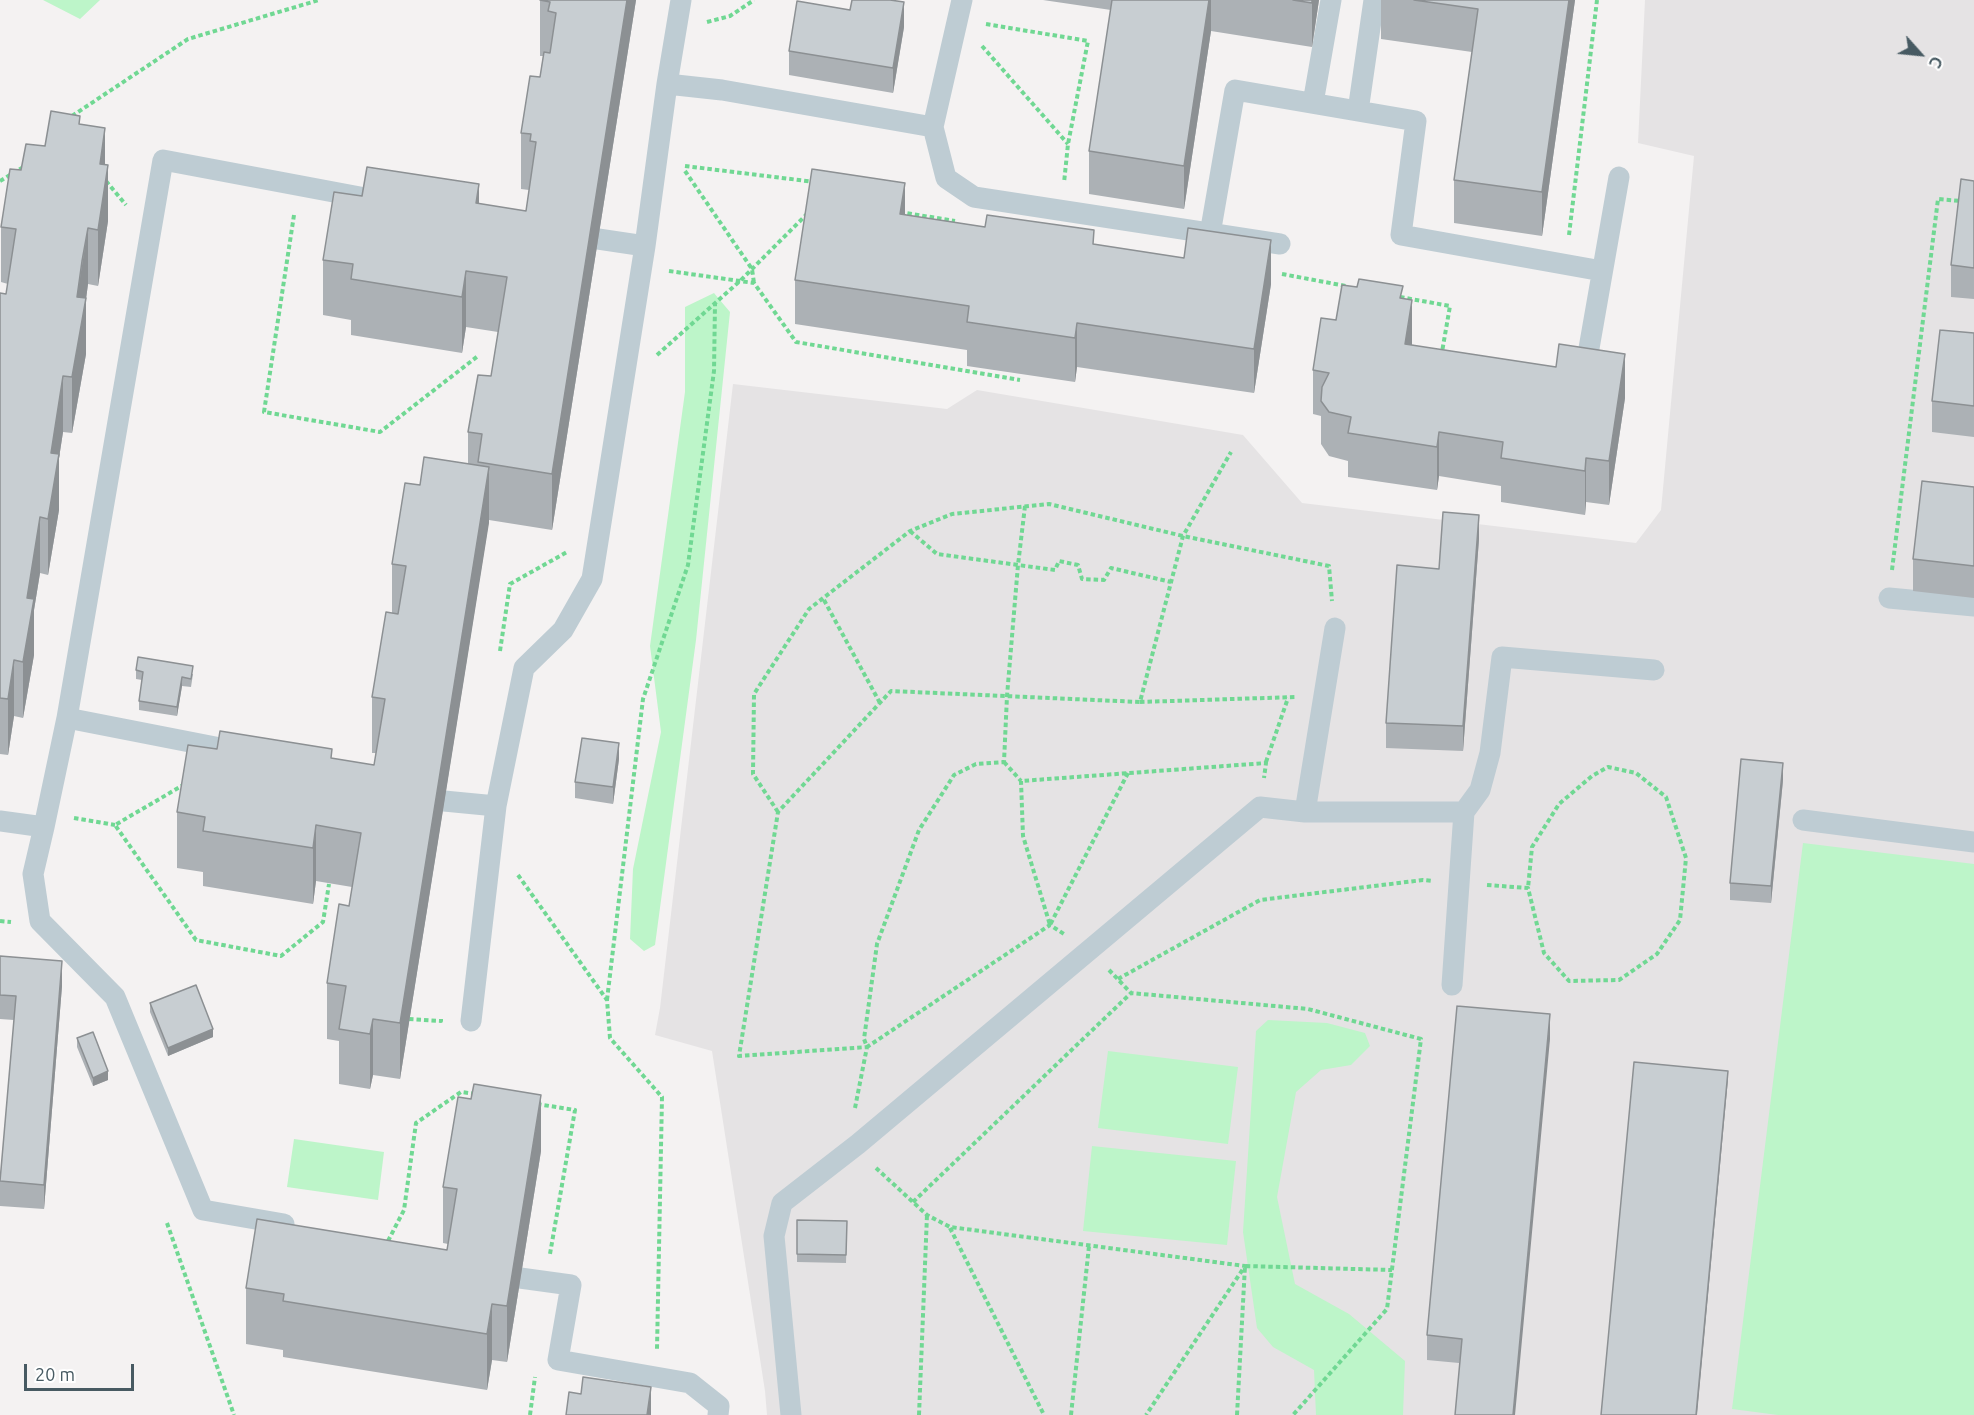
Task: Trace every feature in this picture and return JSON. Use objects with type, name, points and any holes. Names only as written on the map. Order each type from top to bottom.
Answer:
[{"type":"lane","points":[[471,1021],[496,806],[524,668],[563,630],[592,579],[624,383],[681,0]]},
{"type":"lane","points":[[1313,104],[1331,0]]},
{"type":"lane","points":[[1358,111],[1374,0]]},
{"type":"lane","points":[[960,10],[933,127],[946,178],[974,197],[1280,244]]},
{"type":"lane","points":[[667,84],[722,90],[933,127]]},
{"type":"lane","points":[[1210,234],[1236,90],[1416,121],[1401,236],[1602,271]]},
{"type":"lane","points":[[307,1228],[203,1210],[115,997],[40,921],[33,874],[67,718],[163,160],[382,201]]},
{"type":"lane","points":[[1588,354],[1619,177]]},
{"type":"lane","points":[[598,239],[645,246]]},
{"type":"lane","points":[[1889,597],[1974,606]]},
{"type":"lane","points":[[1305,812],[1335,628]]},
{"type":"lane","points":[[1452,985],[1464,812],[1480,790],[1490,753],[1502,657],[1654,670]]},
{"type":"lane","points":[[67,718],[262,756]]},
{"type":"lane","points":[[444,801],[496,806]]},
{"type":"lane","points":[[791,1415],[774,1236],[782,1203],[864,1139],[1260,807],[1305,812],[1464,812]]},
{"type":"lane","points":[[1803,820],[1974,842]]},
{"type":"lane","points":[[0,821],[44,827]]},
{"type":"lane","points":[[520,1278],[571,1285],[558,1360],[690,1383],[719,1406],[718,1415]]},
{"type":"path","points":[[70,117],[188,39],[319,0]]},
{"type":"path","points":[[677,29],[730,16],[754,0]]},
{"type":"path","points":[[1566,265],[1597,0]]},
{"type":"path","points":[[960,10],[1088,41],[1068,144],[1060,211]]},
{"type":"path","points":[[960,10],[1068,144]]},
{"type":"path","points":[[816,182],[681,165],[752,269],[754,283],[796,342],[1020,380]]},
{"type":"path","points":[[1889,597],[1938,199],[1965,202]]},
{"type":"path","points":[[624,383],[740,281],[814,207]]},
{"type":"path","points":[[295,208],[264,412],[380,432],[478,357]]},
{"type":"path","points":[[897,212],[965,223]]},
{"type":"path","points":[[664,270],[754,283]]},
{"type":"path","points":[[1276,273],[1357,289]]},
{"type":"path","points":[[1392,295],[1450,306],[1441,359]]},
{"type":"path","points":[[656,1377],[662,1097],[610,1038],[607,1000],[643,699],[688,565],[714,371],[715,304]]},
{"type":"path","points":[[1140,702],[1183,536],[1231,452]]},
{"type":"path","points":[[778,812],[753,774],[754,694],[809,609],[824,600],[910,531],[952,514],[1049,504],[1183,536],[1329,566],[1335,628]]},
{"type":"path","points":[[1025,506],[1007,696],[1004,762],[1021,781],[1023,836],[1050,925],[1089,950],[1131,993],[1308,1009],[1421,1039],[1387,1309],[1293,1415]]},
{"type":"path","points":[[910,531],[937,554],[1055,570],[1059,561],[1078,565],[1082,579],[1104,580],[1111,568],[1171,582]]},
{"type":"path","points":[[499,654],[510,584],[571,550]]},
{"type":"path","points":[[824,600],[880,703]]},
{"type":"path","points":[[1128,773],[1050,925],[867,1047],[739,1056],[778,812],[891,691],[1140,702],[1324,697]]},
{"type":"path","points":[[1260,807],[1266,763],[1288,698]]},
{"type":"path","points":[[1004,762],[976,764],[954,775],[919,830],[877,944],[864,1039],[867,1047],[854,1114],[874,1166],[927,1215],[950,1227],[1245,1266],[1392,1270]]},
{"type":"path","points":[[1021,781],[1266,763]]},
{"type":"path","points":[[191,780],[115,825],[196,940],[281,956],[323,922],[329,884]]},
{"type":"path","points":[[490,856],[520,876],[607,1000]]},
{"type":"path","points":[[913,1202],[1131,993]]},
{"type":"path","points":[[409,1019],[441,1021],[443,1010]]},
{"type":"path","points":[[388,1241],[404,1210],[416,1123],[461,1092],[484,1095]]},
{"type":"path","points":[[530,1102],[575,1110],[545,1282]]},
{"type":"path","points":[[919,1415],[927,1215]]},
{"type":"path","points":[[167,1223],[234,1415]]},
{"type":"path","points":[[950,1227],[1044,1415]]},
{"type":"path","points":[[1071,1415],[1089,1246]]},
{"type":"path","points":[[1146,1415],[1245,1266]]},
{"type":"path","points":[[1237,1415],[1245,1266]]},
{"type":"path","points":[[530,1415],[536,1370]]},
{"type":"shaded area","points":[[1645,0],[1974,0],[1974,1415],[767,1415],[712,1051],[655,1035],[733,384],[947,409],[977,390],[1243,435],[1302,503],[1636,543],[1661,510],[1694,156],[1638,143]]},
{"type":"green space","points":[[43,0],[100,0],[80,19]]},
{"type":"green space","points":[[714,293],[730,312],[696,640],[655,945],[644,951],[630,939],[633,869],[661,732],[650,646],[685,392],[685,307]]},
{"type":"green space","points":[[1803,843],[1974,864],[1974,1415],[1778,1415],[1732,1409]]},
{"type":"green space","points":[[1268,1020],[1327,1023],[1365,1033],[1370,1046],[1351,1065],[1321,1070],[1296,1092],[1277,1197],[1295,1284],[1349,1314],[1405,1361],[1403,1415],[1316,1415],[1314,1370],[1273,1347],[1257,1328],[1243,1232],[1256,1031]]},
{"type":"green space","points":[[1108,1051],[1238,1067],[1228,1144],[1098,1128]]},
{"type":"green space","points":[[294,1139],[384,1152],[378,1200],[287,1187]]},
{"type":"green space","points":[[1092,1146],[1236,1161],[1227,1245],[1083,1231]]},
{"type":"building","points":[[540,0],[627,0],[552,474],[478,462],[482,434],[468,432],[478,375],[491,376],[507,277],[466,271],[462,297],[351,279],[353,264],[323,260],[334,192],[362,196],[367,167],[479,184],[476,203],[526,211],[536,142],[530,141],[531,134],[521,133],[530,76],[540,77],[544,52],[550,53],[556,13],[548,11],[550,2]]},
{"type":"building","points":[[852,0],[904,2],[893,68],[789,51],[797,1],[850,10]]},
{"type":"building","points":[[1112,0],[1209,0],[1184,166],[1089,151]]},
{"type":"building","points":[[1293,0],[1312,0],[1312,3]]},
{"type":"building","points":[[1414,0],[1569,0],[1542,192],[1454,180],[1478,9]]},
{"type":"building","points":[[51,111],[80,116],[79,124],[105,128],[100,164],[108,165],[98,230],[88,228],[77,297],[86,298],[72,377],[63,376],[51,453],[59,454],[48,519],[40,517],[27,598],[34,599],[23,662],[14,660],[8,699],[0,698],[0,293],[6,294],[16,229],[1,227],[10,169],[21,170],[26,144],[45,146]]},
{"type":"building","points":[[812,169],[905,183],[900,214],[985,227],[987,215],[1094,230],[1093,244],[1184,258],[1188,228],[1271,240],[1254,349],[1077,323],[1075,338],[967,322],[969,306],[795,280]]},
{"type":"building","points":[[1961,179],[1974,181],[1974,268],[1951,265]]},
{"type":"building","points":[[1359,279],[1403,286],[1400,298],[1412,300],[1405,344],[1556,367],[1559,344],[1625,354],[1609,461],[1586,458],[1585,471],[1501,458],[1503,442],[1439,432],[1437,447],[1348,433],[1351,417],[1329,412],[1321,401],[1322,387],[1329,373],[1313,370],[1321,318],[1336,320],[1342,285],[1357,287]]},
{"type":"building","points":[[1940,330],[1974,333],[1974,406],[1932,401]]},
{"type":"building","points":[[424,457],[489,467],[400,1023],[373,1019],[370,1034],[339,1029],[346,986],[327,983],[339,904],[349,906],[361,833],[316,825],[313,848],[203,831],[205,817],[177,812],[188,745],[217,749],[220,731],[332,749],[331,758],[374,765],[385,699],[372,697],[386,612],[398,614],[406,566],[392,564],[405,483],[420,485]]},
{"type":"building","points":[[1922,481],[1974,487],[1974,566],[1913,559]]},
{"type":"building","points":[[1443,512],[1479,515],[1463,726],[1386,723],[1397,565],[1439,569]]},
{"type":"building","points":[[138,657],[193,666],[191,679],[182,677],[177,707],[139,701],[143,672],[136,670]]},
{"type":"building","points":[[582,738],[619,743],[613,787],[575,782]]},
{"type":"building","points":[[1741,759],[1783,763],[1771,886],[1730,883]]},
{"type":"building","points":[[0,956],[62,961],[44,1185],[0,1181],[16,996],[0,995]]},
{"type":"building","points":[[196,985],[213,1029],[168,1048],[150,1003]]},
{"type":"building","points":[[1457,1006],[1550,1014],[1513,1415],[1455,1415],[1462,1339],[1427,1335]]},
{"type":"building","points":[[93,1032],[108,1071],[93,1078],[77,1038]]},
{"type":"building","points":[[1634,1062],[1728,1071],[1696,1415],[1601,1415]]},
{"type":"building","points":[[474,1084],[541,1095],[507,1306],[492,1304],[487,1334],[283,1301],[284,1294],[246,1288],[257,1219],[447,1250],[457,1189],[443,1187],[458,1097],[471,1099]]},
{"type":"building","points":[[797,1220],[847,1221],[846,1255],[797,1254]]},
{"type":"building","points":[[583,1377],[651,1387],[647,1415],[566,1415],[569,1392],[581,1394]]}]
